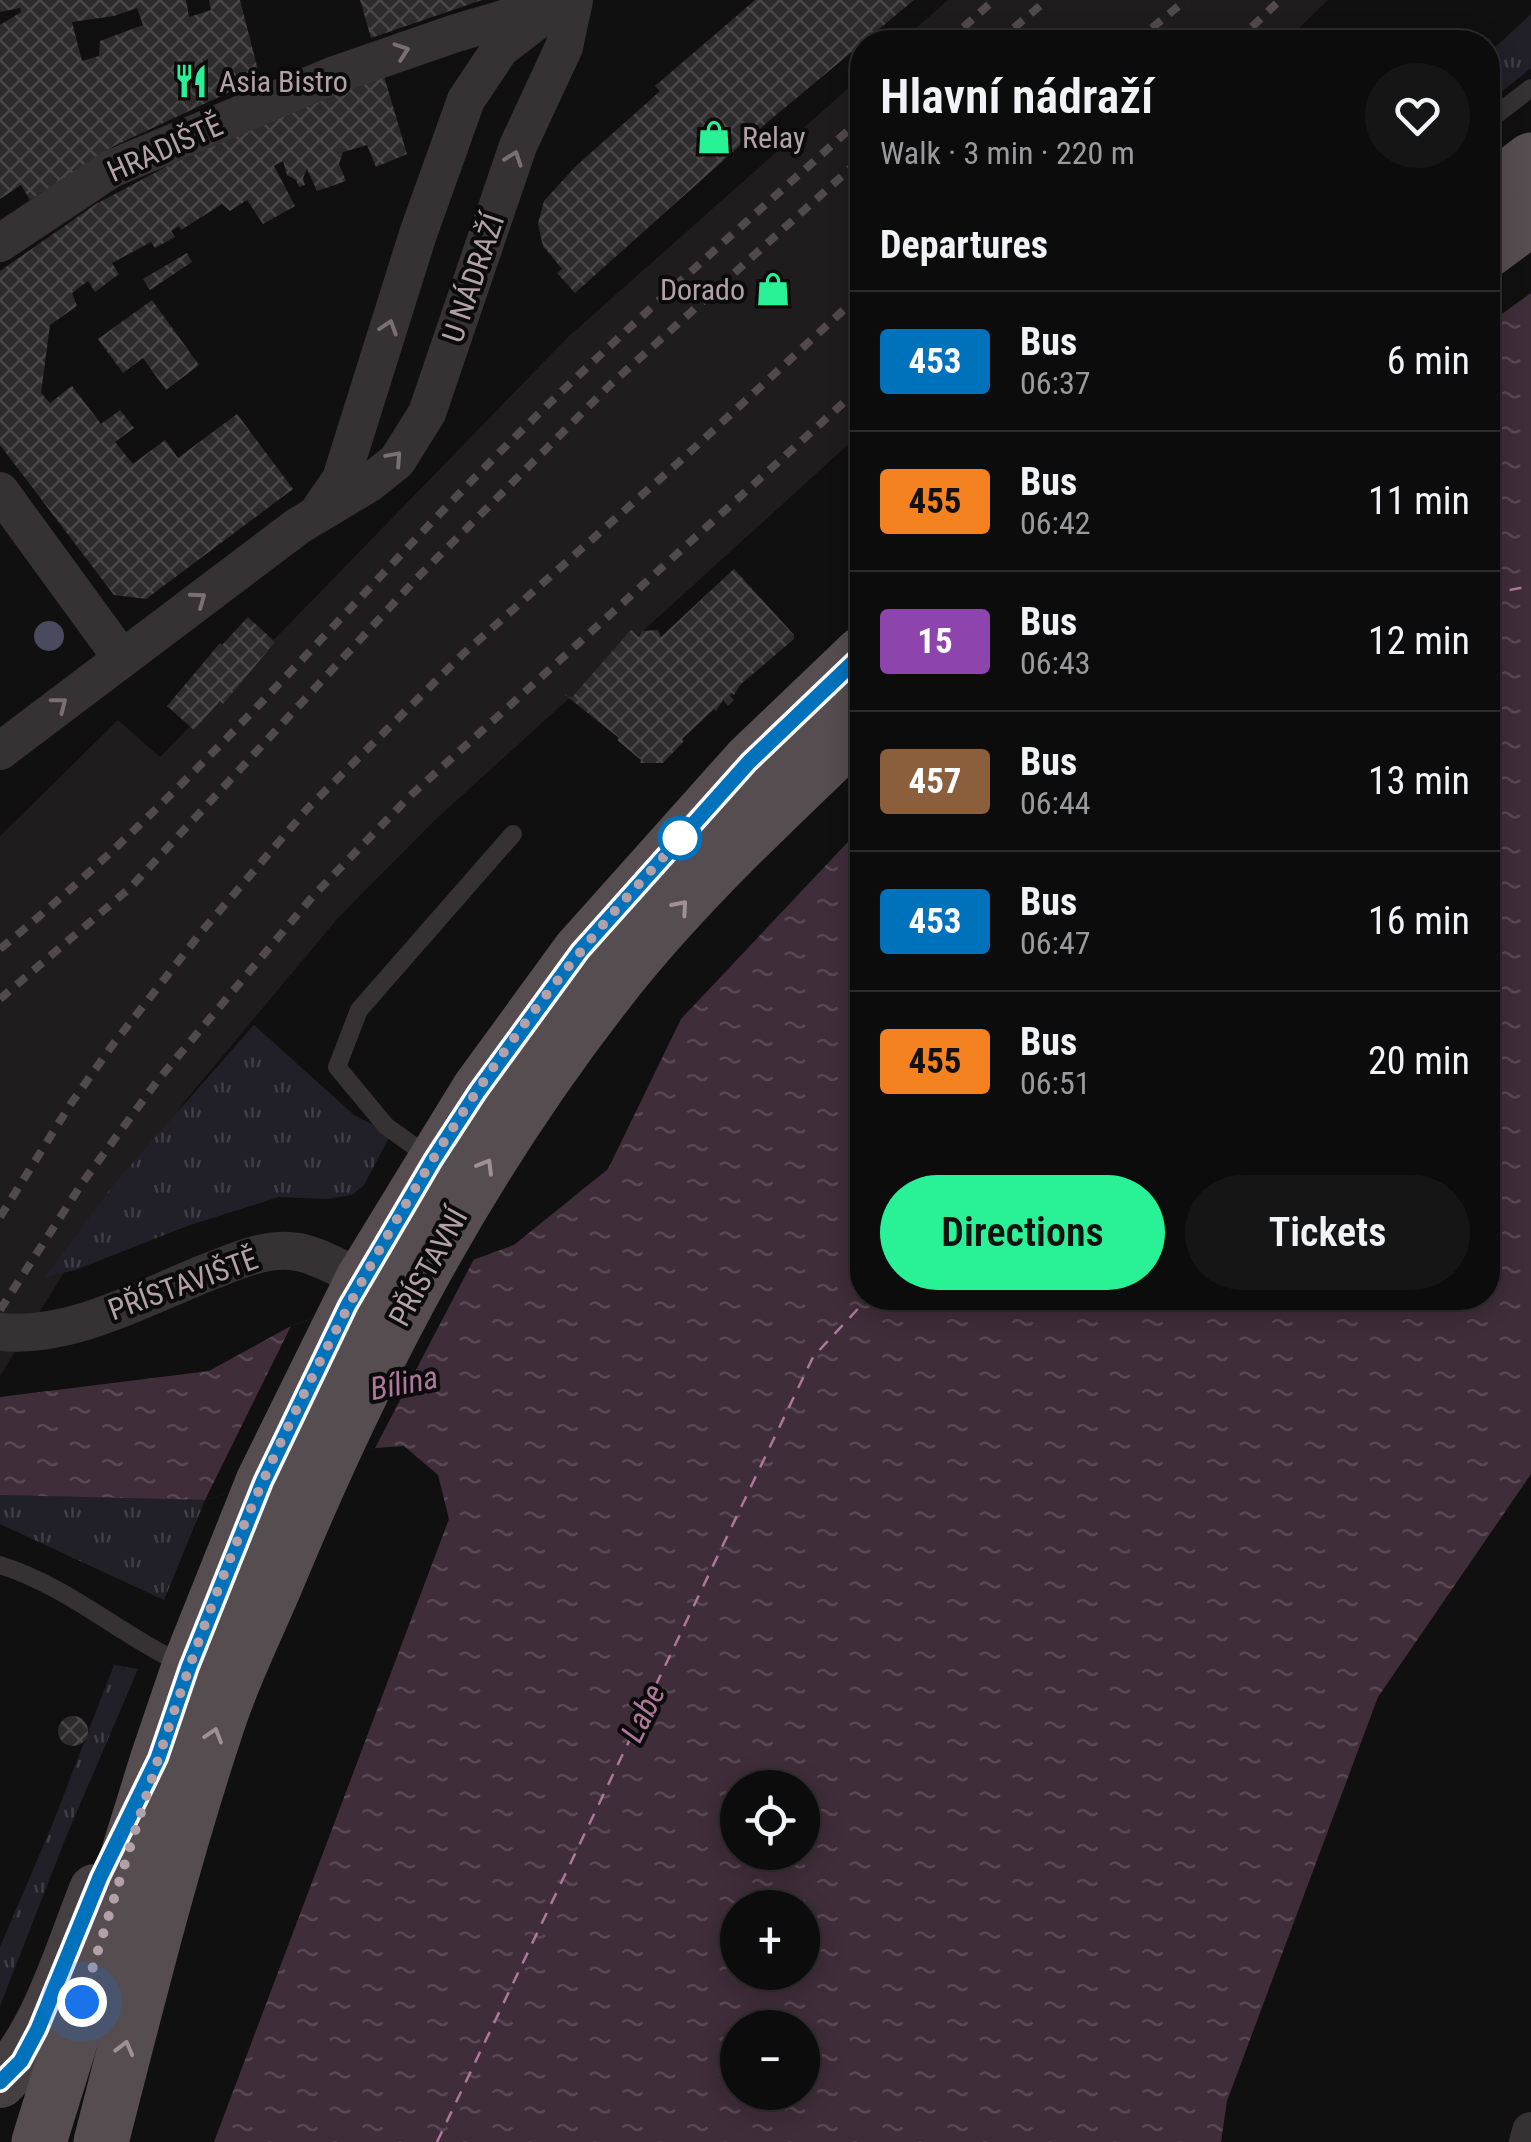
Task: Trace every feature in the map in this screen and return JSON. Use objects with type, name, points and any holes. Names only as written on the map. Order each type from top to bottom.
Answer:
[{"type":"main road","points":[[1500,184],[1531,160]]},
{"type":"main road","points":[[1500,241],[1531,218]]},
{"type":"main road","name":"PŘÍSTAVNÍ","points":[[39,2142],[189,1667],[263,1482],[356,1292],[478,1091],[580,951],[749,762],[850,665]]},
{"type":"main road","name":"PŘÍSTAVNÍ","points":[[101,2142],[146,1969],[219,1720],[326,1463],[418,1280],[518,1112],[608,990],[714,868],[850,738]]},
{"type":"main road","points":[[0,2082],[21,2061],[38,2029],[100,1877],[158,1758]]},
{"type":"street","name":"HRADIŠTĚ","points":[[0,243],[112,169],[332,76],[456,33],[571,0]]},
{"type":"street","name":"U NÁDRAŽÍ","points":[[317,514],[341,480],[418,234],[466,100],[500,50],[571,0]]},
{"type":"street","name":"U NÁDRAŽÍ","points":[[0,751],[121,657],[317,514],[397,461],[427,413],[518,146],[564,47],[571,0]]},
{"type":"street","points":[[0,491],[121,657]]},
{"type":"street","name":"PŘÍSTAVIŠTĚ","points":[[0,1332],[40,1333],[70,1326],[236,1261],[273,1252],[300,1252],[356,1292]]},
{"type":"street","points":[[1528,2142],[1531,2131]]},
{"type":"lane","points":[[1500,112],[1531,88]]},
{"type":"lane","points":[[433,1160],[386,1126],[337,1066],[359,1010],[513,834]]},
{"type":"lane","points":[[0,1565],[27,1573],[62,1591],[154,1651],[189,1667]]},
{"type":"shaded area","points":[[948,0],[1328,0],[1297,30],[914,30]]},
{"type":"shaded area","points":[[850,87],[850,443],[434,821],[338,918],[185,1101],[70,1263],[0,1376],[0,836],[118,720],[160,757],[568,337]]},
{"type":"green space","points":[[1531,14],[1531,68],[1500,93],[1500,43]]},
{"type":"green space","points":[[254,1025],[354,1115],[391,1134],[364,1185],[352,1195],[327,1199],[279,1197],[190,1225],[75,1270],[45,1277],[114,1184]]},
{"type":"green space","points":[[0,1495],[205,1500],[164,1600],[0,1524]]},
{"type":"green space","points":[[114,1665],[138,1669],[0,2006],[0,1947]]},
{"type":"water","points":[[1531,293],[1531,1474],[1378,1697],[1227,2101],[1221,2142],[214,2142],[449,1519],[438,1475],[404,1446],[375,1448],[205,1500],[0,1495],[0,1397],[209,1371],[291,1326],[514,1245],[608,1169],[681,1019],[850,840],[850,1310],[1500,1310],[1500,315]]},
{"type":"pier","points":[[474,1259],[375,1448],[205,1500],[291,1326]]},
{"type":"building","points":[[0,0],[186,0],[189,17],[211,10],[209,0],[240,0],[260,78],[114,146],[30,200],[21,185],[0,199],[0,25],[21,12],[20,8],[0,12]],"holes":[[[137,8],[143,25],[100,41],[99,56],[82,61],[72,22]]]},
{"type":"building","points":[[360,0],[482,0],[371,38]]},
{"type":"building","points":[[755,0],[914,0],[878,30],[850,30],[850,53],[575,293],[557,273],[562,269],[543,246],[538,224],[544,201],[575,167],[660,91],[655,86]]},
{"type":"building","points":[[383,73],[407,154],[376,167],[367,145],[343,152],[339,164],[346,181],[317,191],[307,169],[305,185],[299,187],[287,175],[283,161],[274,166],[295,206],[263,224],[247,200],[230,211],[222,204],[181,230],[179,226],[171,231],[175,237],[155,248],[151,242],[112,263],[119,274],[95,292],[88,281],[72,293],[77,306],[50,325],[41,393],[50,403],[72,386],[101,424],[120,410],[134,428],[115,442],[133,464],[165,440],[178,458],[237,414],[293,489],[146,599],[114,595],[0,445],[0,271],[96,204],[252,121]]},
{"type":"building","points":[[187,253],[192,262],[150,290],[143,279]]},
{"type":"building","points":[[152,300],[199,365],[166,390],[143,358],[123,373],[98,339]]},
{"type":"building","points":[[734,569],[794,639],[732,693],[734,700],[728,706],[723,700],[663,763],[640,763],[619,738],[564,694],[572,697],[631,630],[639,637],[642,631],[658,630],[661,637]]},
{"type":"building","points":[[248,617],[275,642],[223,704],[220,701],[194,730],[167,706],[220,643]]},
{"type":"building","points":[[73,1716],[84,1720],[88,1731],[84,1742],[73,1746],[62,1742],[58,1731],[62,1720]]},
{"type":"ferry route","points":[[1500,592],[1531,586]]},
{"type":"ferry route","points":[[437,2142],[813,1357],[857,1310]]},
{"type":"railway","points":[[960,30],[994,0]]},
{"type":"railway","points":[[1011,30],[1047,0]]},
{"type":"railway","points":[[1150,30],[1186,0]]},
{"type":"railway","points":[[1249,30],[1280,0]]},
{"type":"railway","points":[[0,949],[67,892],[193,772],[539,413],[850,129]]},
{"type":"railway","points":[[0,999],[131,887],[417,578],[611,384],[850,169]]},
{"type":"railway","points":[[0,1217],[111,1047],[203,930],[308,808],[463,654],[850,304]]},
{"type":"railway","points":[[0,1310],[83,1182],[158,1080],[313,896],[410,796],[850,397]]},
{"type":"bus line","name":"453","points":[[0,2082],[21,2061],[38,2029],[100,1877],[158,1758],[189,1667],[263,1482],[348,1305],[433,1160],[580,951],[749,762],[850,664]]},
{"type":"place","name":"Asia Bistro","points":[[191,81]]},
{"type":"place","name":"Relay","points":[[714,137]]},
{"type":"place","name":"Dorado","points":[[773,289]]},
{"type":"route","points":[[82,2002],[189,1667],[263,1482],[348,1305],[478,1091],[580,951],[687,831],[680,838]]},
{"type":"water label","name":"Bílina","points":[[404,1383]]},
{"type":"water label","name":"Labe","points":[[643,1713]]}]
